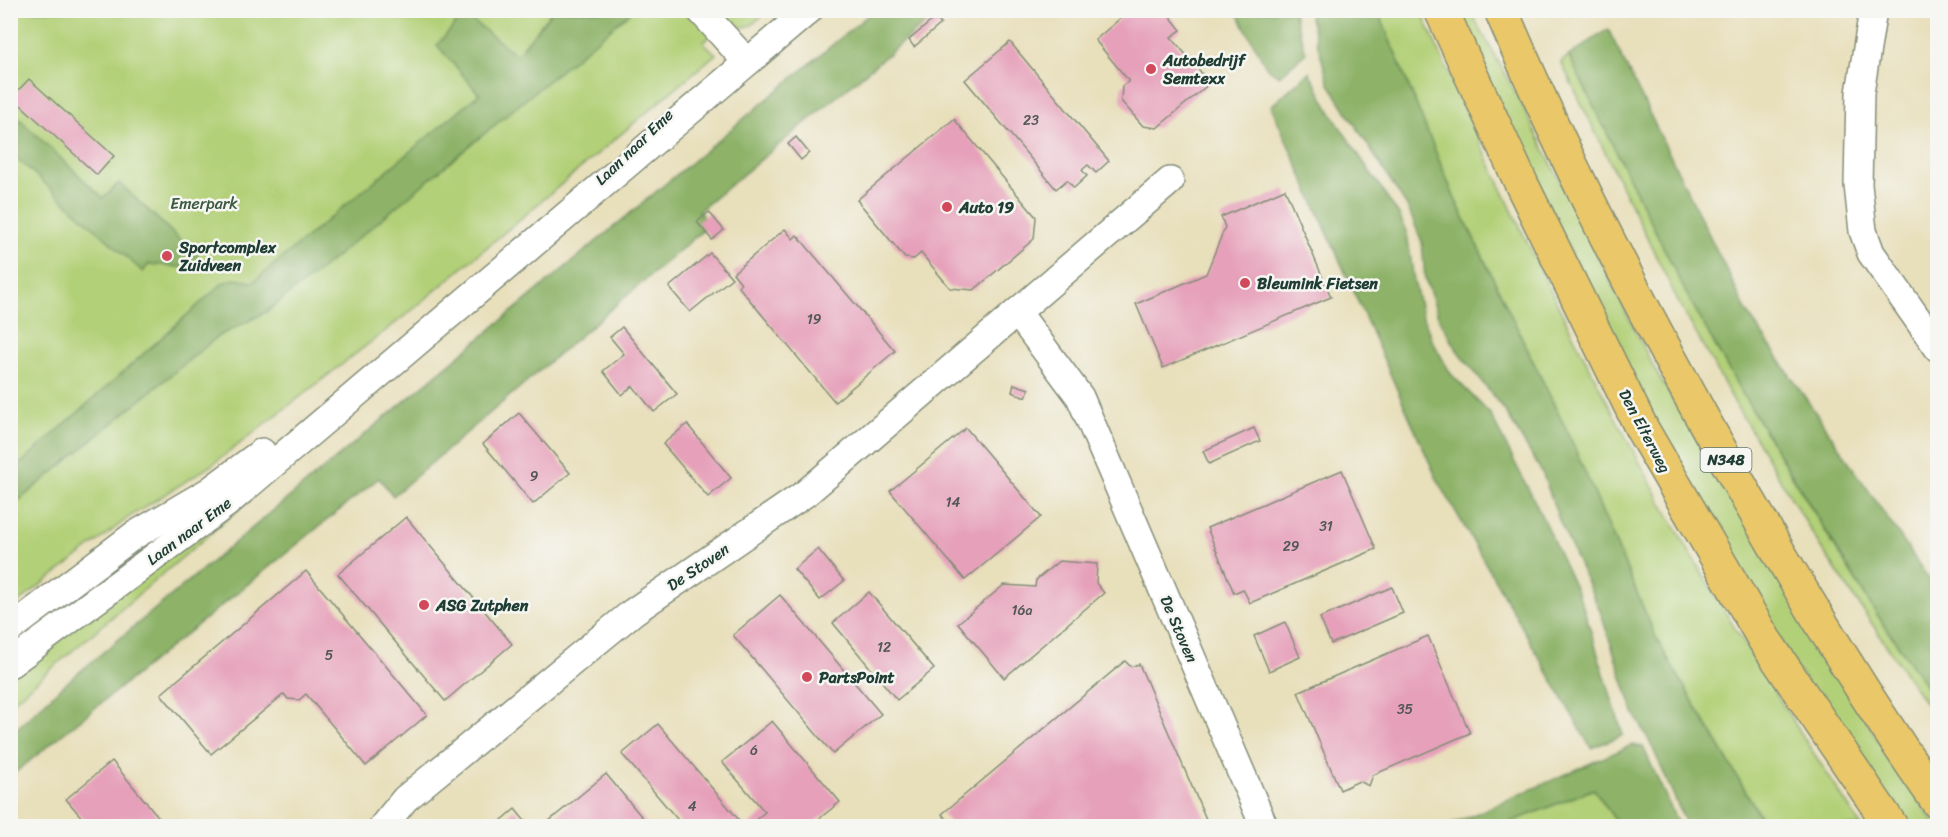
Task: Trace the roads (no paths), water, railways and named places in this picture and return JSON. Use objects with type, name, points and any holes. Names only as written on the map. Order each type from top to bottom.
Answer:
[{"type":"main road","name":"Den Elterweg","points":[[1441,10],[1522,185],[1642,429],[1764,639],[1891,826]]},
{"type":"main road","name":"N348","points":[[1501,10],[1541,104],[1601,230],[1672,364],[1793,576],[1896,743],[1938,802]]},
{"type":"main road","points":[[1764,639],[1828,762],[1869,826]]},
{"type":"street","points":[[700,10],[742,56]]},
{"type":"street","name":"Laan naar Eme","points":[[10,664],[226,504],[532,244],[742,56],[782,10]]},
{"type":"street","name":"Laan naar Eme","points":[[742,56],[809,10]]},
{"type":"street","points":[[1873,10],[1860,93],[1858,185],[1862,224],[1871,253],[1938,348]]},
{"type":"street","name":"De Stoven","points":[[383,826],[405,800],[633,612],[806,493],[1170,181]]},
{"type":"street","name":"De Stoven","points":[[1017,312],[1080,397],[1264,826]]},
{"type":"street","name":"Laan naar Eme","points":[[10,629],[133,536],[208,492],[259,454],[361,388]]},
{"type":"place","name":"Autobedrijf Semtexx","points":[[1151,69]]},
{"type":"place","name":"Auto 19","points":[[947,207]]},
{"type":"place","name":"Sportcomplex Zuidveen","points":[[167,256]]},
{"type":"place","name":"Bleumink Fietsen","points":[[1245,283]]},
{"type":"place","name":"ASG Zutphen","points":[[424,605]]},
{"type":"place","name":"PartsPoint","points":[[807,677]]},
{"type":"park label","name":"Emerpark","points":[[204,203]]}]
